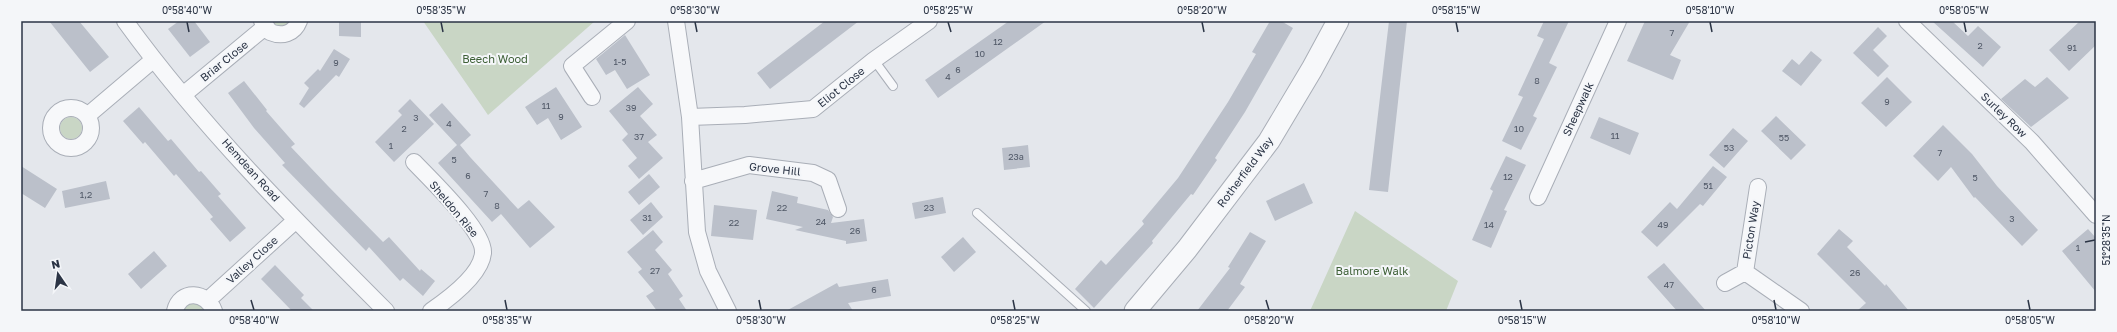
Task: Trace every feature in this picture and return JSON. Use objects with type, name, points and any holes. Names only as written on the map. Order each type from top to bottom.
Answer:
[{"type":"street","name":"Hemdean Road","points":[[125,21],[153,60],[183,95],[296,220],[386,311]]},
{"type":"street","name":"Briar Close","points":[[183,95],[263,24],[276,34],[283,35],[295,28],[299,21]]},
{"type":"street","points":[[592,97],[572,66],[627,21]]},
{"type":"street","points":[[676,21],[690,117],[697,232],[708,271],[728,311]]},
{"type":"street","name":"Eliot Close","points":[[690,117],[745,115],[813,109],[874,60],[929,21]]},
{"type":"street","name":"Rotherfield Way","points":[[1135,311],[1187,249],[1269,141],[1338,21]]},
{"type":"street","name":"Sheepwalk","points":[[1538,197],[1618,21]]},
{"type":"street","name":"Surley Row","points":[[1907,21],[2032,142],[2096,215]]},
{"type":"street","points":[[87,116],[153,60]]},
{"type":"street","name":"Sheldon Rise","points":[[414,162],[471,225],[482,242],[483,253],[479,266],[452,296],[431,311]]},
{"type":"street","name":"Grove Hill","points":[[693,181],[749,165],[813,173],[828,180],[838,209]]},
{"type":"street","name":"Picton Way","points":[[1744,272],[1758,187]]},
{"type":"street","name":"Valley Close","points":[[174,311],[178,303],[189,295],[203,296],[211,306],[296,220]]},
{"type":"street","name":"Picton Way","points":[[1725,283],[1744,272]]},
{"type":"street","name":"Picton Way","points":[[1744,272],[1801,311]]},
{"type":"lane","points":[[874,60],[893,86]]},
{"type":"lane","points":[[977,213],[1086,311]]},
{"type":"green space","points":[[270,21],[290,21],[287,25],[280,27]]},
{"type":"green space","name":"Beech Wood","points":[[423,21],[595,21],[488,115]]},
{"type":"green space","points":[[71,117],[79,120],[82,128],[79,136],[71,139],[63,136],[60,128],[63,120]]},
{"type":"green space","name":"Balmore Walk","points":[[1355,211],[1458,281],[1446,311],[1310,311]]},
{"type":"green space","points":[[193,302],[203,307],[205,311],[182,311],[183,307]]},
{"type":"building","points":[[49,21],[79,21],[109,57],[90,72]]},
{"type":"building","points":[[179,21],[194,21],[210,42],[190,57],[168,29]]},
{"type":"building","points":[[825,21],[859,21],[770,89],[757,73]]},
{"type":"building","points":[[1009,21],[1046,21],[938,98],[925,80]]},
{"type":"building","points":[[1270,21],[1281,21],[1293,28],[1245,112],[1215,158],[1217,160],[1193,195],[1191,194],[1152,241],[1153,243],[1094,308],[1075,289],[1101,260],[1106,265],[1144,224],[1142,221],[1178,178],[1228,102],[1256,54],[1252,52]]},
{"type":"building","points":[[1389,21],[1407,21],[1388,192],[1369,190]]},
{"type":"building","points":[[1544,21],[1569,21],[1549,63],[1557,67],[1533,116],[1537,118],[1521,150],[1502,141],[1523,97],[1518,95],[1544,39],[1537,36]]},
{"type":"building","points":[[1645,21],[1690,21],[1670,55],[1681,60],[1673,80],[1627,61]]},
{"type":"building","points":[[1932,21],[1952,21],[1968,36],[1978,26],[2001,47],[1983,67]]},
{"type":"building","points":[[2080,21],[2096,21],[2096,45],[2069,71],[2049,50]]},
{"type":"building","points":[[339,22],[361,22],[361,37],[339,36]]},
{"type":"building","points":[[1878,27],[1887,36],[1873,50],[1889,66],[1878,77],[1853,53]]},
{"type":"building","points":[[625,35],[650,75],[627,89],[615,70],[606,75],[596,59]]},
{"type":"building","points":[[334,49],[350,59],[339,77],[336,75],[304,108],[299,104],[309,88],[304,83],[318,69],[320,71]]},
{"type":"building","points":[[1811,51],[1822,60],[1801,86],[1782,71],[1792,59],[1799,65]]},
{"type":"building","points":[[1887,77],[1912,102],[1886,127],[1861,103]]},
{"type":"building","points":[[2047,77],[2069,98],[2031,127],[2001,99],[2025,79],[2035,87]]},
{"type":"building","points":[[244,81],[267,110],[266,111],[295,144],[291,147],[328,186],[383,242],[389,237],[420,271],[421,269],[435,281],[423,296],[403,278],[400,281],[369,247],[366,251],[282,165],[285,163],[254,128],[228,93]]},
{"type":"building","points":[[556,87],[582,127],[561,140],[548,118],[537,125],[525,107]]},
{"type":"building","points":[[638,87],[653,104],[640,116],[657,135],[648,142],[663,158],[639,179],[628,166],[637,158],[622,140],[628,134],[609,111]]},
{"type":"building","points":[[410,99],[434,124],[394,162],[375,142],[402,115],[398,111]]},
{"type":"building","points":[[442,103],[471,135],[460,145],[470,157],[518,209],[529,200],[555,227],[530,248],[501,214],[492,222],[438,163],[457,145],[429,115]]},
{"type":"building","points":[[139,107],[168,141],[171,139],[199,172],[201,171],[221,194],[218,196],[246,228],[230,242],[210,219],[213,217],[176,174],[174,176],[145,142],[143,144],[123,121]]},
{"type":"building","points":[[1776,116],[1806,145],[1791,160],[1761,131]]},
{"type":"building","points":[[1599,117],[1639,133],[1630,155],[1590,138]]},
{"type":"building","points":[[1943,125],[1972,154],[1997,186],[2038,230],[2022,246],[1975,197],[1974,198],[1951,167],[1938,181],[1913,156]]},
{"type":"building","points":[[1733,128],[1748,141],[1724,168],[1709,155]]},
{"type":"building","points":[[1028,145],[1030,167],[1004,170],[1002,148]]},
{"type":"building","points":[[1506,156],[1526,165],[1504,210],[1507,211],[1491,248],[1472,240],[1493,191],[1490,189]]},
{"type":"building","points":[[21,166],[57,189],[45,208],[21,193]]},
{"type":"building","points":[[1713,166],[1727,177],[1703,206],[1700,204],[1657,247],[1641,232],[1670,202],[1677,209]]},
{"type":"building","points":[[649,174],[660,187],[639,205],[628,192]]},
{"type":"building","points":[[106,181],[110,199],[65,208],[62,191]]},
{"type":"building","points":[[1304,183],[1313,203],[1275,221],[1266,201]]},
{"type":"building","points":[[772,191],[798,197],[797,203],[828,210],[833,217],[831,223],[864,219],[867,241],[846,244],[846,241],[795,230],[803,227],[766,219]]},
{"type":"building","points":[[943,197],[946,213],[915,219],[912,203]]},
{"type":"building","points":[[651,202],[663,217],[643,235],[630,220]]},
{"type":"building","points":[[714,205],[757,210],[753,240],[711,236]]},
{"type":"building","points":[[1839,229],[1853,241],[1847,247],[1885,286],[1886,284],[1909,311],[1857,311],[1866,303],[1817,254]]},
{"type":"building","points":[[2088,229],[2096,238],[2096,292],[2062,251]]},
{"type":"building","points":[[653,230],[663,242],[655,250],[672,270],[668,274],[683,296],[679,299],[687,311],[657,311],[646,296],[654,291],[638,272],[642,269],[627,252]]},
{"type":"building","points":[[1250,232],[1266,241],[1240,284],[1245,287],[1227,311],[1197,311],[1230,268],[1228,267]]},
{"type":"building","points":[[963,237],[976,252],[954,272],[941,257]]},
{"type":"building","points":[[154,251],[167,266],[141,289],[128,274]]},
{"type":"building","points":[[1664,263],[1706,311],[1677,311],[1647,277]]},
{"type":"building","points":[[275,265],[304,295],[301,298],[314,311],[292,311],[261,279]]},
{"type":"building","points":[[888,279],[891,296],[848,303],[853,311],[786,311],[837,283],[839,287]]}]
